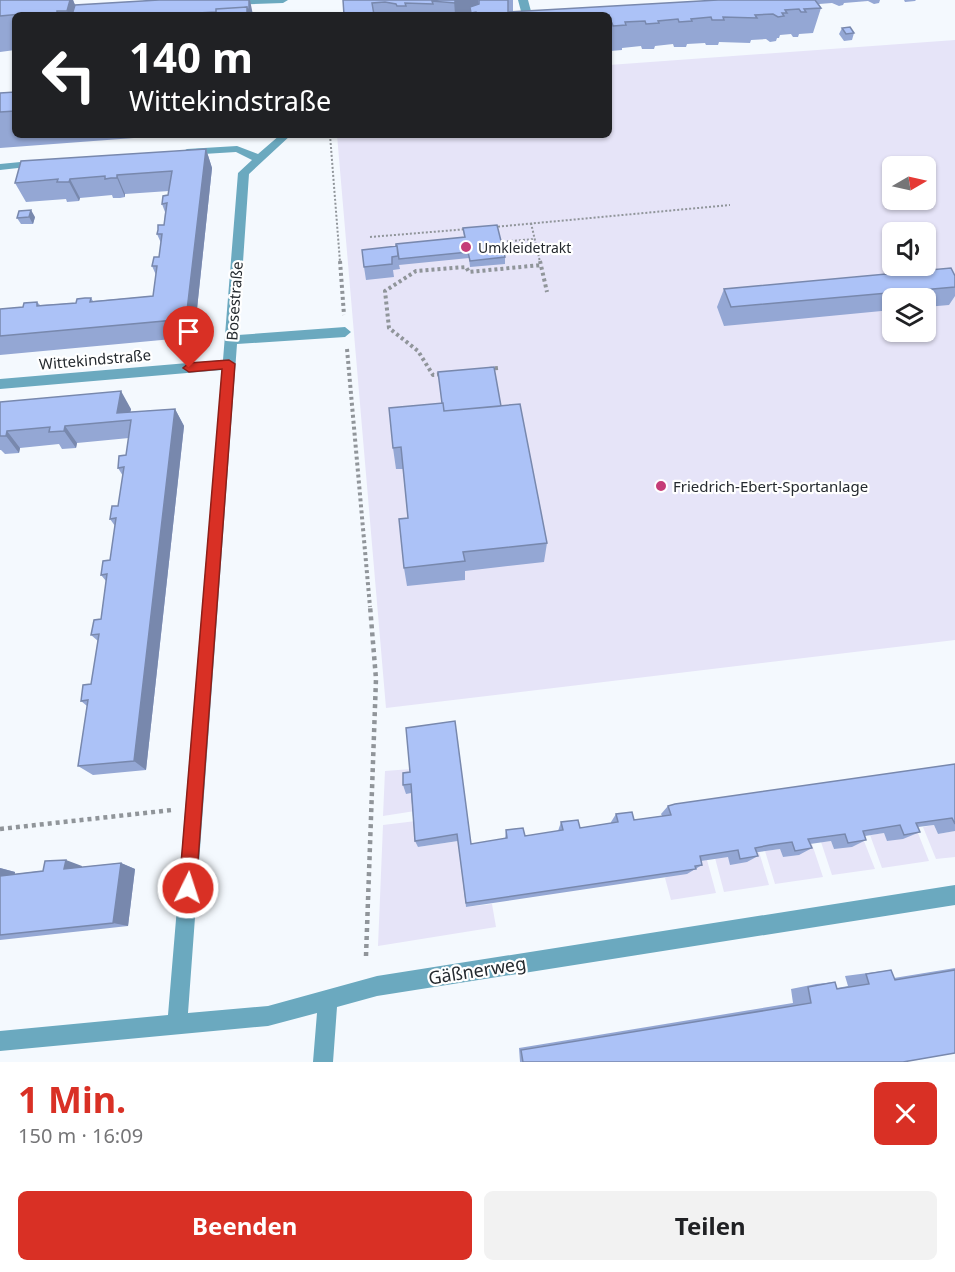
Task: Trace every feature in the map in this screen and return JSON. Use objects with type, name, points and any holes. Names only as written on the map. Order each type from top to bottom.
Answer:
[{"type":"street","points":[[223,3],[234,1],[283,3]]},
{"type":"street","name":"Bosestraße","points":[[177,1025],[244,173],[283,138]]},
{"type":"street","points":[[177,153],[237,148],[260,159]]},
{"type":"street","points":[[0,166],[51,163]]},
{"type":"street","points":[[231,340],[345,332]]},
{"type":"street","name":"Wittekindstraße","points":[[0,384],[229,364]]},
{"type":"street","name":"Gäßnerweg","points":[[0,1041],[268,1016],[376,986],[955,895]]},
{"type":"street","points":[[323,1062],[327,998]]},
{"type":"path","points":[[330,138],[376,679],[366,956]]},
{"type":"path","points":[[485,227],[730,205]]},
{"type":"path","points":[[531,224],[547,292]]},
{"type":"path","points":[[370,237],[474,228]]},
{"type":"path","points":[[499,242],[535,239]]},
{"type":"path","points":[[444,374],[433,375],[418,351],[389,328],[385,291],[416,271],[466,267],[469,272],[541,265]]},
{"type":"path","points":[[487,369],[498,368]]},
{"type":"path","points":[[0,829],[172,810]]},
{"type":"shaded area","name":"Friedrich-Ebert-Sportanlage","points":[[955,40],[955,640],[386,708],[337,138],[612,138],[612,65]]},
{"type":"shaded area","points":[[411,769],[415,811],[383,816],[385,771]]},
{"type":"shaded area","points":[[416,821],[418,847],[458,841],[466,907],[492,904],[496,927],[378,946],[383,825]]},
{"type":"shaded area","points":[[955,822],[955,857],[936,859],[923,827],[934,825],[938,834],[954,831]]},
{"type":"shaded area","points":[[916,828],[929,861],[882,868],[870,835],[884,833],[888,841]]},
{"type":"shaded area","points":[[862,836],[875,869],[832,875],[821,842],[831,841],[834,849]]},
{"type":"shaded area","points":[[812,844],[823,877],[775,884],[765,851],[780,849],[783,857],[796,846]]},
{"type":"shaded area","points":[[759,852],[769,885],[724,892],[715,858]]},
{"type":"shaded area","points":[[707,860],[716,893],[671,900],[665,878],[691,862]]},
{"type":"building","points":[[0,0],[70,0],[67,11],[12,12],[12,15],[0,16]]},
{"type":"building","points":[[159,0],[249,0],[249,12],[247,7],[216,9],[216,12],[73,12],[75,5]]},
{"type":"building","points":[[343,0],[455,0],[455,3],[432,1],[433,4],[405,3],[406,6],[385,2],[372,3],[374,12],[344,12]]},
{"type":"building","points":[[479,0],[508,0],[508,12],[471,12],[470,7],[479,4]]},
{"type":"building","points":[[718,0],[815,0],[821,8],[804,9],[806,12],[801,12],[799,9],[785,10],[787,13],[782,13],[784,16],[778,17],[773,14],[755,15],[757,18],[723,17],[724,20],[712,20],[711,17],[691,19],[692,21],[679,22],[678,19],[646,24],[645,21],[625,22],[626,25],[613,26],[612,12],[508,12]]},
{"type":"building","points":[[247,7],[247,12],[216,12],[216,9]]},
{"type":"building","points":[[850,27],[854,33],[846,34],[842,28]]},
{"type":"building","points":[[12,92],[12,111],[0,112],[0,93]]},
{"type":"building","points":[[206,149],[186,319],[0,336],[0,309],[23,307],[24,303],[37,302],[37,306],[76,303],[77,299],[85,298],[91,298],[90,302],[153,296],[157,266],[152,266],[154,257],[159,257],[162,234],[157,234],[158,225],[164,225],[167,203],[162,204],[163,196],[168,195],[172,171],[117,175],[117,178],[105,179],[105,176],[70,179],[69,182],[57,182],[58,179],[15,183],[21,161]]},
{"type":"building","points":[[31,210],[29,217],[17,218],[19,211]]},
{"type":"building","name":"Umkleidetrakt","points":[[497,225],[505,257],[470,261],[468,252],[399,259],[396,244],[465,237],[463,228]]},
{"type":"building","points":[[397,246],[398,256],[392,257],[392,264],[364,267],[362,250]]},
{"type":"building","points":[[951,268],[955,276],[955,287],[882,288],[882,294],[731,307],[724,289],[882,274],[936,276],[936,269]]},
{"type":"building","points":[[494,367],[501,406],[444,411],[438,372]]},
{"type":"building","points":[[121,391],[117,413],[175,409],[134,761],[78,766],[88,700],[81,701],[83,685],[91,684],[99,634],[91,635],[94,620],[101,619],[107,574],[101,575],[103,561],[110,560],[116,518],[110,519],[112,506],[118,506],[124,467],[118,468],[119,456],[126,455],[131,420],[65,426],[64,431],[49,432],[50,427],[7,431],[6,436],[0,436],[0,402]]},
{"type":"building","points":[[443,403],[444,411],[520,404],[547,543],[463,552],[465,561],[404,568],[399,519],[408,518],[401,447],[393,448],[389,408]]},
{"type":"building","points":[[455,721],[471,844],[507,838],[506,830],[523,828],[525,836],[563,830],[561,822],[578,820],[580,828],[618,822],[616,814],[632,812],[634,820],[671,815],[668,806],[675,804],[955,764],[955,824],[952,818],[916,823],[920,832],[904,835],[900,825],[863,831],[866,840],[848,843],[845,834],[808,839],[812,848],[795,851],[792,842],[770,845],[755,848],[758,856],[740,859],[738,850],[700,856],[702,865],[695,866],[696,869],[466,903],[457,834],[415,841],[411,784],[403,785],[403,773],[410,772],[406,728]]},
{"type":"building","points":[[66,860],[64,869],[121,863],[113,923],[0,935],[0,876],[43,871],[45,861]]},
{"type":"building","points":[[891,970],[895,980],[955,970],[955,1053],[903,1062],[523,1062],[521,1050],[811,1003],[808,987],[835,982],[837,989],[869,984],[866,974]]},
{"type":"place","name":"Umkleidetrakt","points":[[466,247]]},
{"type":"place","name":"Friedrich-Ebert-Sportanlage","points":[[661,486]]},
{"type":"route","points":[[188,888],[229,364],[189,368]]}]
